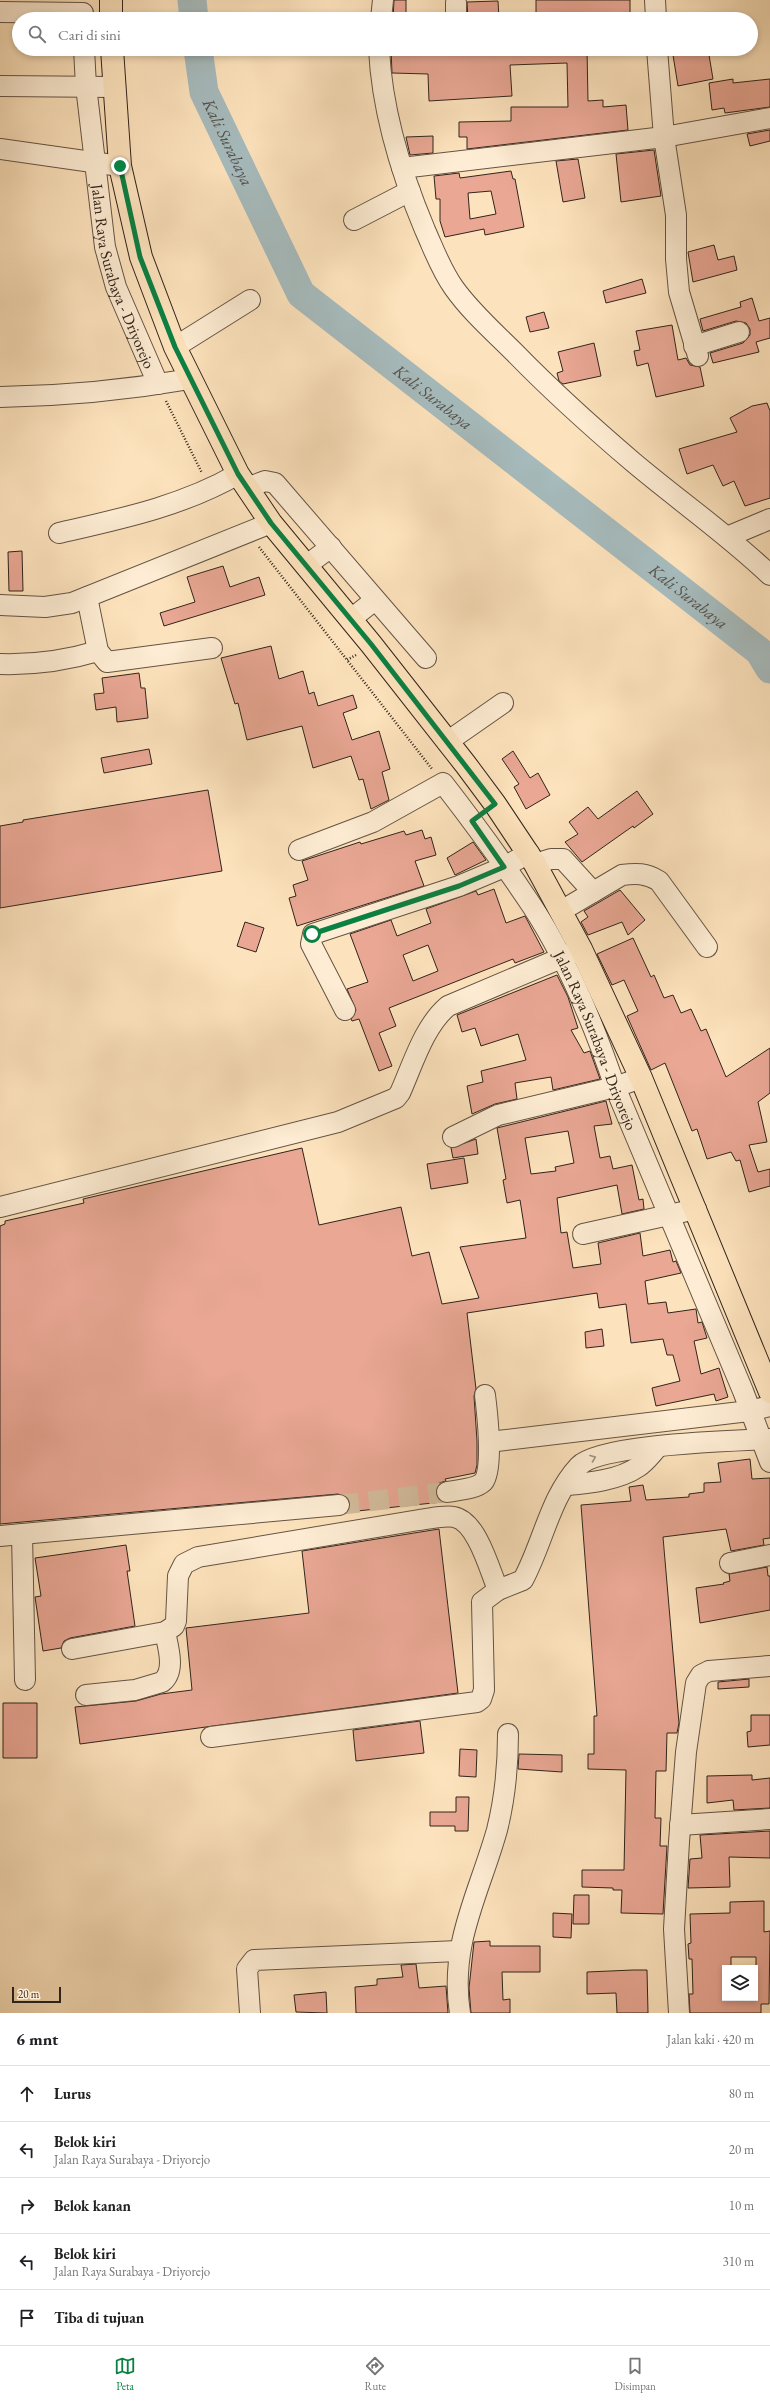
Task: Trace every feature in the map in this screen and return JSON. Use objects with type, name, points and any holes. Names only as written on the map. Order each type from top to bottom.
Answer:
[{"type":"main road","points":[[111,0],[112,12]]},
{"type":"main road","name":"Jalan Raya Surabaya - Driyorejo","points":[[112,56],[113,87],[120,166],[140,257],[175,347],[190,378],[242,481],[271,523],[371,644],[495,804],[532,859],[581,949],[641,1078],[770,1392]]},
{"type":"street","points":[[382,12],[383,0]]},
{"type":"street","points":[[655,0],[656,12]]},
{"type":"street","points":[[0,12],[83,11]]},
{"type":"street","name":"Jalan Raya Surabaya - Driyorejo","points":[[84,56],[94,164],[105,247],[116,287],[158,384]]},
{"type":"street","points":[[381,56],[386,108],[402,168],[410,191],[442,268],[470,308],[530,369],[633,462],[727,537],[770,575]]},
{"type":"street","points":[[658,56],[664,137],[676,215],[676,259],[679,292],[696,351],[739,332]]},
{"type":"street","points":[[0,86],[113,87]]},
{"type":"street","points":[[402,168],[664,137],[770,118]]},
{"type":"street","points":[[0,149],[94,164],[120,166]]},
{"type":"street","points":[[354,220],[410,191]]},
{"type":"street","points":[[175,347],[250,300]]},
{"type":"street","points":[[0,397],[60,395],[158,384],[190,378]]},
{"type":"street","points":[[59,533],[123,518],[242,481],[265,481],[275,483],[426,658]]},
{"type":"street","points":[[727,537],[770,519]]},
{"type":"street","points":[[0,605],[58,606],[87,598],[271,523]]},
{"type":"street","points":[[307,565],[331,547]]},
{"type":"street","points":[[87,598],[98,651],[102,658],[110,663],[212,648]]},
{"type":"street","points":[[351,619],[375,600]]},
{"type":"street","points":[[0,664],[38,664],[63,661],[98,651]]},
{"type":"street","points":[[447,742],[503,704]]},
{"type":"street","points":[[299,850],[373,822],[443,783]]},
{"type":"street","name":"Jalan Raya Surabaya - Driyorejo","points":[[443,783],[472,821],[532,907],[561,958],[600,1043],[615,1087],[743,1391],[749,1411],[765,1439],[770,1462]]},
{"type":"street","points":[[472,821],[495,804]]},
{"type":"street","points":[[345,1010],[311,944],[312,934],[459,886],[504,867],[532,859],[562,859],[593,892]]},
{"type":"street","points":[[561,911],[622,875],[632,873],[650,875],[659,881],[707,947]]},
{"type":"street","points":[[0,1207],[338,1122],[396,1098],[428,1028],[436,1015],[448,1006],[581,949]]},
{"type":"street","points":[[453,1136],[498,1115],[615,1087],[641,1078]]},
{"type":"street","points":[[583,1234],[696,1209]]},
{"type":"street","points":[[448,1492],[474,1487],[485,1480],[489,1442],[485,1396]]},
{"type":"street","points":[[489,1442],[749,1411],[770,1406]]},
{"type":"street","points":[[211,1737],[477,1702],[480,1700],[484,1690],[481,1605],[484,1599],[498,1590],[523,1580],[548,1520],[566,1485],[579,1466],[585,1461],[615,1451],[765,1439]]},
{"type":"street","points":[[0,1536],[339,1506]]},
{"type":"street","points":[[72,1649],[165,1632],[174,1626],[176,1621],[178,1576],[181,1569],[198,1557],[419,1520],[453,1517],[461,1520],[477,1536],[498,1590]]},
{"type":"street","points":[[22,1534],[25,1680]]},
{"type":"street","points":[[730,1563],[770,1555]]},
{"type":"street","points":[[86,1695],[135,1690],[162,1682],[169,1671],[165,1632]]},
{"type":"street","points":[[679,2013],[674,1929],[686,1752],[695,1688],[698,1678],[709,1671],[770,1666]]},
{"type":"street","points":[[460,2013],[458,1951],[496,1831],[504,1800],[508,1777],[508,1734]]},
{"type":"street","points":[[680,1825],[770,1819]]},
{"type":"street","points":[[250,2013],[247,1969],[254,1960],[458,1951]]},
{"type":"path","name":"Jalan Raya Surabaya - Driyorejo","points":[[158,384],[210,490]]},
{"type":"path","points":[[248,532],[443,783]]},
{"type":"path","points":[[347,660],[371,644]]},
{"type":"building","points":[[394,0],[406,0],[406,12],[393,12]]},
{"type":"building","points":[[536,0],[630,0],[630,12],[536,12]]},
{"type":"building","points":[[498,1],[499,12],[468,12],[467,2]]},
{"type":"building","points":[[391,56],[587,56],[588,101],[603,100],[603,107],[626,105],[628,130],[467,149],[467,137],[459,137],[459,122],[511,121],[511,107],[568,107],[567,63],[510,65],[512,96],[429,101],[428,74],[392,73]]},
{"type":"building","points":[[673,56],[709,56],[713,79],[678,86]]},
{"type":"building","points":[[733,79],[733,83],[770,79],[770,107],[725,113],[724,108],[712,110],[709,83]]},
{"type":"building","points":[[770,130],[770,141],[750,146],[747,134]]},
{"type":"building","points":[[433,136],[433,153],[410,155],[406,137]]},
{"type":"building","points":[[654,150],[661,196],[621,202],[616,154]]},
{"type":"building","points":[[578,159],[585,198],[563,202],[556,161]]},
{"type":"building","points":[[511,171],[513,179],[515,179],[524,227],[485,235],[484,229],[445,237],[440,221],[440,199],[436,199],[434,176],[459,173],[460,178]],"holes":[[[491,191],[496,214],[470,219],[468,193]]]},
{"type":"building","points":[[714,245],[718,260],[734,256],[737,270],[693,282],[688,252]]},
{"type":"building","points":[[642,279],[646,293],[606,303],[603,291]]},
{"type":"building","points":[[752,298],[759,321],[770,318],[770,338],[756,342],[759,352],[713,363],[710,353],[743,343],[750,335],[750,329],[746,323],[736,321],[703,331],[700,319],[741,307],[740,302]]},
{"type":"building","points":[[544,312],[549,328],[530,332],[526,317]]},
{"type":"building","points":[[672,325],[678,360],[686,358],[690,365],[700,367],[704,386],[656,397],[648,363],[637,366],[634,351],[640,350],[636,331]]},
{"type":"building","points":[[594,343],[601,376],[563,384],[559,381],[557,373],[563,371],[558,352]]},
{"type":"building","points":[[767,403],[770,411],[770,498],[745,506],[734,481],[723,486],[713,465],[687,474],[679,449],[737,432],[730,418],[752,406]]},
{"type":"building","points":[[22,551],[23,591],[9,591],[8,552]]},
{"type":"building","points":[[223,566],[230,587],[259,577],[265,595],[164,626],[160,613],[195,602],[187,577]]},
{"type":"building","points":[[271,646],[279,679],[303,671],[309,694],[314,692],[318,706],[353,695],[357,708],[343,713],[352,740],[379,731],[390,769],[382,772],[389,800],[371,809],[363,779],[359,780],[351,756],[313,768],[302,726],[247,740],[238,703],[235,704],[221,658]]},
{"type":"building","points":[[139,673],[141,688],[145,688],[148,718],[117,722],[116,707],[96,710],[94,694],[104,693],[102,678]]},
{"type":"building","points":[[149,749],[152,764],[104,773],[101,758]]},
{"type":"building","points":[[513,751],[530,778],[538,773],[550,795],[526,809],[514,787],[519,784],[502,759]]},
{"type":"building","points":[[208,790],[222,871],[0,908],[0,826],[23,822],[23,820]]},
{"type":"building","points":[[637,791],[653,814],[634,828],[633,826],[582,862],[565,842],[578,834],[569,822],[588,807],[598,819]]},
{"type":"building","points":[[422,830],[425,839],[431,837],[436,855],[415,861],[424,886],[297,926],[289,898],[296,896],[293,885],[308,880],[302,861],[360,842],[361,844],[404,831],[406,835]]},
{"type":"building","points":[[473,842],[486,860],[455,875],[447,858]]},
{"type":"building","points":[[494,889],[506,923],[525,916],[544,952],[515,963],[513,959],[389,1008],[396,1026],[379,1033],[392,1066],[379,1071],[359,1019],[352,1021],[351,1019],[356,1010],[347,989],[368,982],[350,934],[391,920],[397,936],[431,923],[426,909],[476,891],[478,895]],"holes":[[[428,945],[438,971],[413,981],[403,955]]]},
{"type":"building","points":[[620,890],[645,920],[628,935],[622,922],[588,935],[581,922],[588,917],[584,911]]},
{"type":"building","points":[[245,922],[264,928],[256,952],[237,946]]},
{"type":"building","points":[[633,938],[651,977],[654,975],[664,998],[673,995],[681,1013],[691,1009],[701,1031],[706,1029],[726,1077],[770,1048],[770,1093],[758,1102],[767,1142],[749,1145],[758,1172],[770,1169],[770,1186],[749,1192],[740,1160],[736,1161],[731,1152],[707,1159],[697,1129],[692,1131],[665,1063],[651,1070],[627,1016],[638,1011],[624,980],[612,985],[597,954]]},
{"type":"building","points":[[557,975],[568,997],[578,1028],[571,1030],[584,1053],[590,1051],[600,1079],[553,1090],[551,1077],[515,1083],[517,1099],[495,1104],[472,1114],[467,1086],[483,1082],[481,1071],[526,1060],[518,1034],[481,1046],[475,1028],[462,1032],[457,1015]]},
{"type":"building","points":[[606,1101],[612,1124],[594,1126],[600,1158],[610,1156],[613,1169],[632,1165],[639,1200],[643,1199],[644,1209],[622,1214],[617,1185],[557,1198],[561,1233],[567,1232],[573,1268],[601,1264],[598,1243],[640,1233],[643,1256],[670,1250],[673,1262],[676,1261],[681,1273],[645,1281],[648,1304],[666,1302],[668,1313],[696,1309],[698,1323],[702,1322],[707,1338],[694,1341],[701,1374],[719,1368],[728,1397],[716,1401],[714,1394],[656,1406],[652,1388],[680,1381],[673,1355],[667,1355],[663,1339],[631,1343],[626,1304],[599,1308],[597,1293],[467,1313],[476,1389],[474,1396],[477,1465],[475,1473],[445,1479],[446,1481],[439,1483],[436,1493],[442,1502],[348,1512],[350,1504],[349,1499],[338,1494],[0,1524],[0,1226],[5,1224],[5,1221],[84,1203],[83,1199],[302,1148],[319,1225],[401,1207],[412,1256],[429,1252],[442,1304],[479,1298],[460,1247],[526,1238],[520,1200],[507,1203],[503,1180],[506,1179],[497,1128]],"holes":[[[568,1131],[574,1163],[555,1167],[556,1171],[531,1174],[525,1138]]]},
{"type":"building","points":[[476,1139],[478,1154],[453,1158],[451,1148]]},
{"type":"building","points":[[464,1158],[468,1183],[431,1189],[427,1164]]},
{"type":"building","points":[[602,1329],[604,1346],[586,1348],[585,1332]]},
{"type":"building","points":[[750,1459],[752,1479],[770,1478],[770,1538],[763,1539],[764,1545],[731,1551],[726,1529],[663,1537],[679,1723],[677,1733],[667,1733],[666,1771],[656,1771],[655,1818],[661,1818],[660,1846],[667,1846],[663,1914],[621,1913],[622,1890],[613,1890],[613,1888],[582,1887],[582,1870],[624,1870],[626,1770],[588,1769],[588,1754],[594,1754],[594,1716],[597,1716],[581,1505],[631,1501],[629,1487],[643,1485],[646,1500],[689,1497],[689,1494],[704,1492],[704,1483],[721,1482],[718,1463]]},
{"type":"building","points":[[439,1529],[458,1693],[80,1744],[75,1707],[136,1701],[161,1694],[192,1690],[186,1628],[309,1613],[302,1551]]},
{"type":"building","points":[[126,1545],[130,1571],[127,1571],[135,1626],[70,1638],[64,1641],[61,1648],[43,1651],[35,1597],[41,1596],[35,1558]]},
{"type":"building","points":[[767,1567],[768,1576],[770,1576],[770,1610],[700,1623],[696,1588],[724,1584],[723,1583],[730,1581],[729,1574]]},
{"type":"building","points":[[749,1679],[749,1687],[718,1689],[718,1682]]},
{"type":"building","points":[[3,1703],[37,1703],[37,1758],[3,1758]]},
{"type":"building","points":[[751,1715],[770,1715],[770,1745],[748,1747],[747,1732],[751,1731]]},
{"type":"building","points":[[420,1721],[424,1753],[356,1761],[353,1730]]},
{"type":"building","points":[[460,1749],[477,1750],[476,1777],[459,1776]]},
{"type":"building","points":[[519,1754],[562,1755],[562,1772],[518,1769]]},
{"type":"building","points":[[752,1775],[752,1780],[770,1778],[770,1808],[734,1810],[733,1800],[707,1803],[707,1776]]},
{"type":"building","points":[[456,1797],[469,1797],[468,1831],[455,1831],[455,1826],[430,1826],[430,1812],[456,1812]]},
{"type":"building","points":[[770,1831],[770,1858],[729,1857],[730,1887],[688,1888],[690,1859],[702,1858],[700,1835]]},
{"type":"building","points":[[574,1895],[589,1895],[589,1924],[573,1924]]},
{"type":"building","points":[[764,1901],[764,1932],[770,1931],[769,2004],[761,2004],[761,2013],[690,2013],[689,1994],[693,1994],[692,1959],[689,1959],[688,1944],[691,1943],[690,1914],[730,1913],[730,1902]]},
{"type":"building","points":[[553,1913],[572,1914],[571,1938],[553,1937]]},
{"type":"building","points":[[490,1941],[490,1946],[540,1946],[540,1972],[502,1972],[503,2000],[510,1999],[510,2013],[471,2013],[469,1988],[474,1942]]},
{"type":"building","points":[[416,1964],[419,1988],[446,1986],[448,2013],[356,2013],[355,1987],[377,1985],[377,1979],[403,1977],[401,1965]]},
{"type":"building","points":[[647,1970],[648,2013],[617,2013],[616,1993],[587,1994],[587,1972]]},
{"type":"building","points":[[326,1992],[327,2013],[296,2012],[294,1995]]},
{"type":"waterway","name":"Kali Surabaya","points":[[192,0],[193,12]]},
{"type":"waterway","name":"Kali Surabaya","points":[[199,56],[204,92],[301,294],[759,651],[770,669]]},
{"type":"tunnel","points":[[339,1505],[447,1492]]},
{"type":"route","points":[[120,166],[123,186],[140,257],[175,347],[238,474],[271,523],[371,644],[495,804],[472,821],[504,867],[459,886],[312,934]]}]
